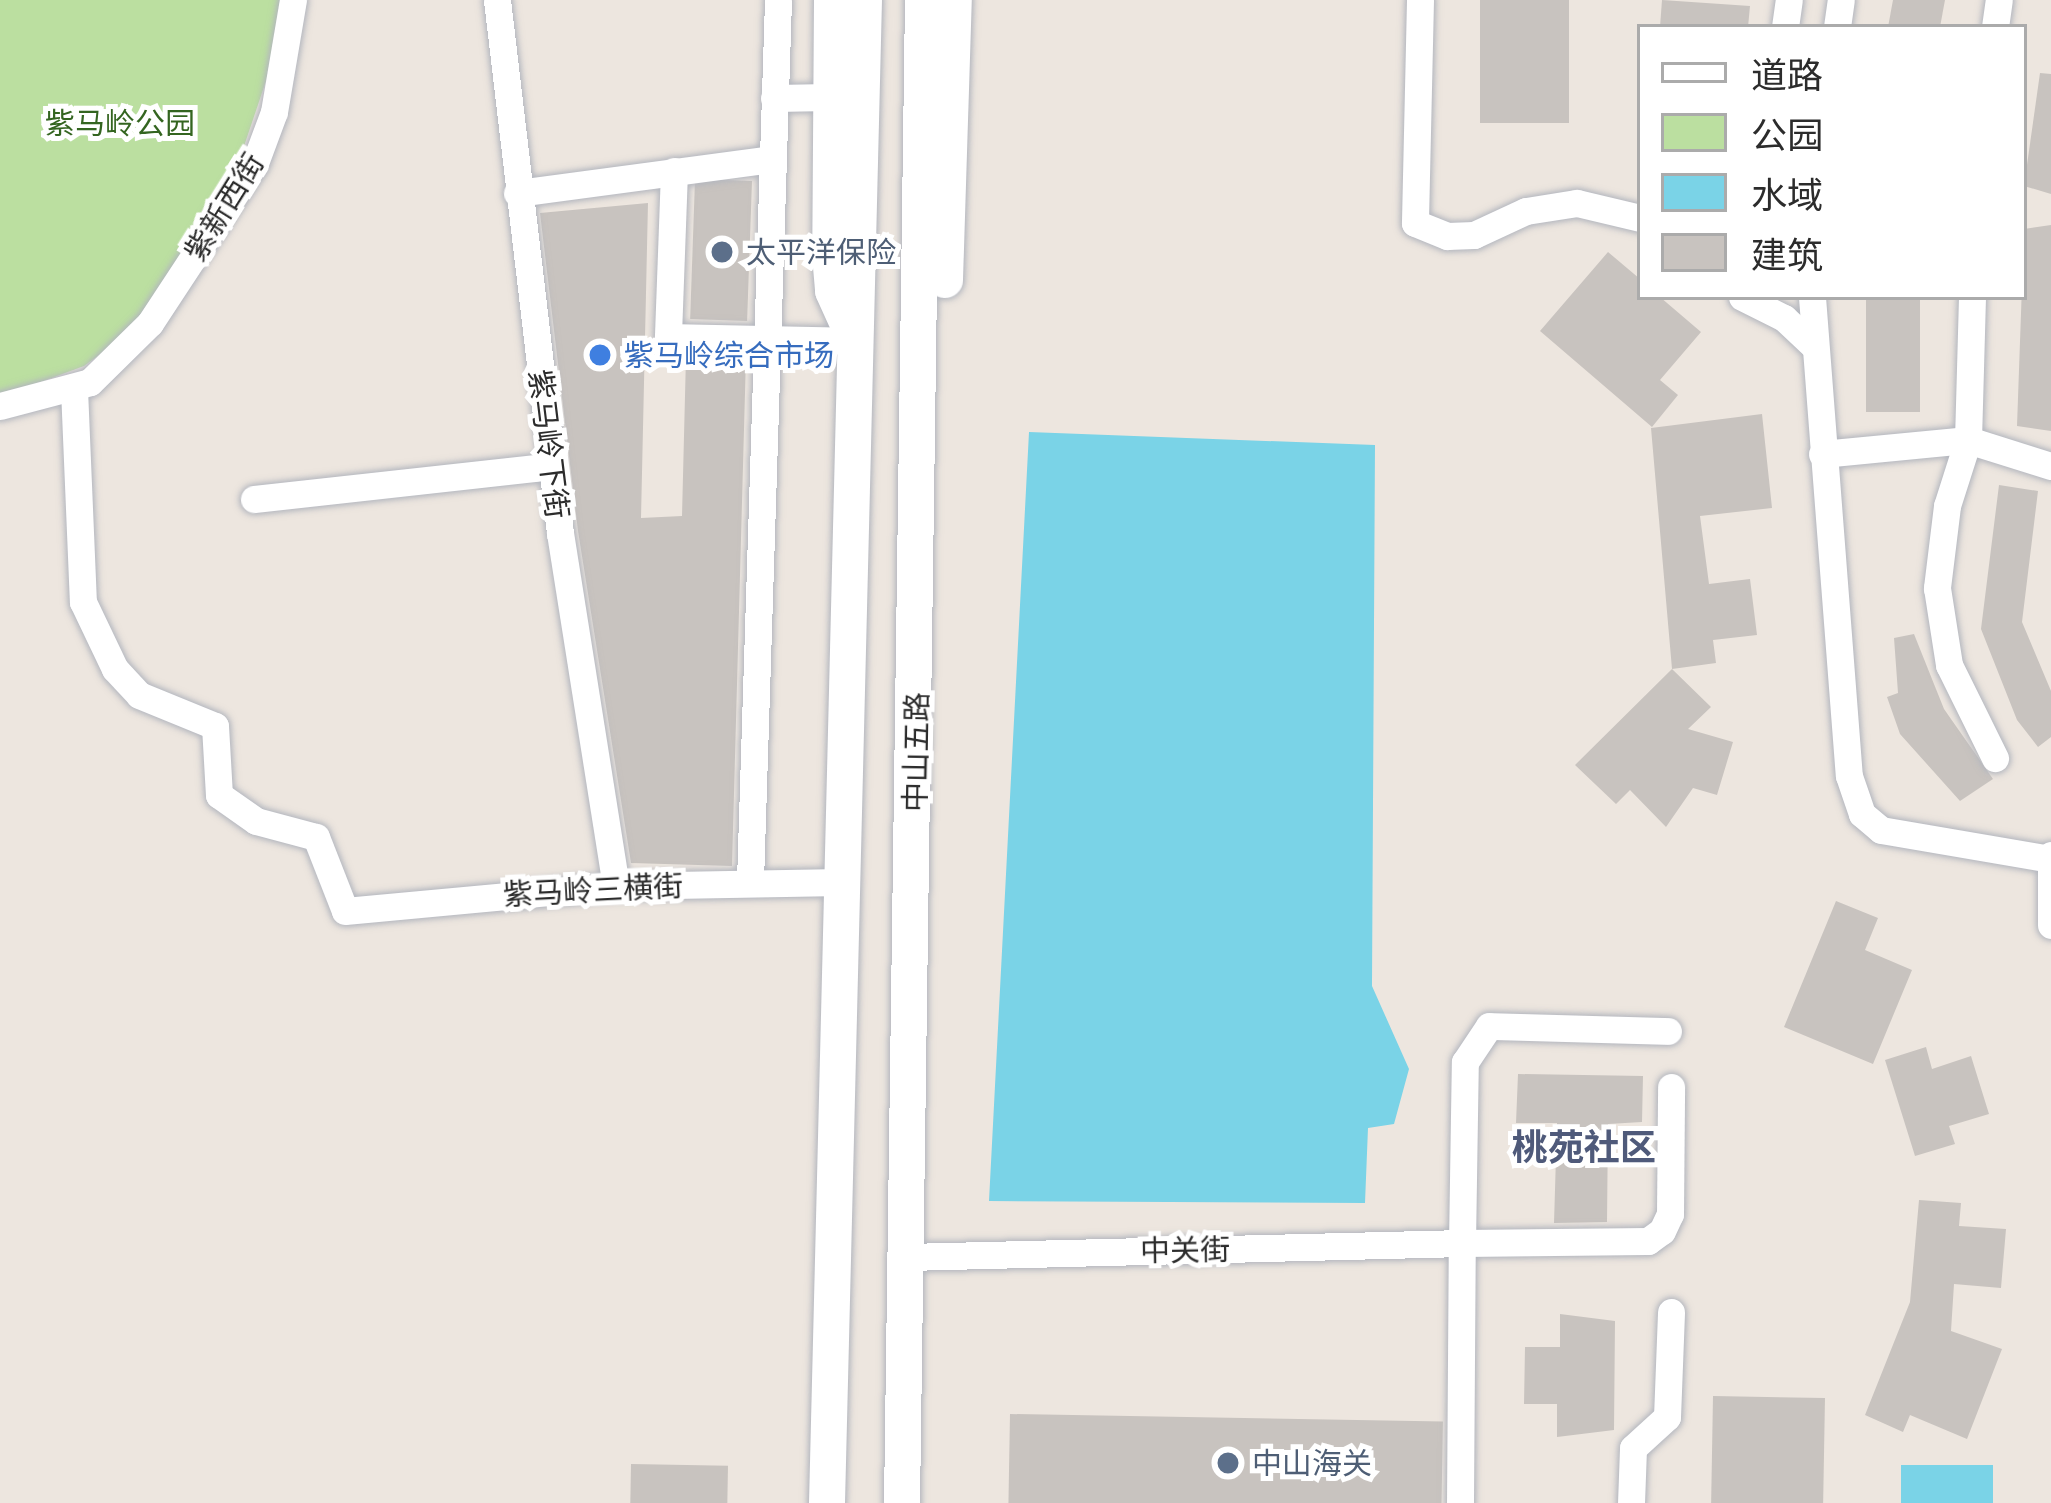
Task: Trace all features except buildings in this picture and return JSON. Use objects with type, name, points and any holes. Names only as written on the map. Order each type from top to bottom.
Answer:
[{"type":"main road","points":[[832,0],[833,291],[858,340]]},
{"type":"main road","points":[[827,1503],[864,0]]},
{"type":"main road","name":"中山五路","points":[[902,1503],[922,345],[923,0]]},
{"type":"main road","points":[[922,345],[945,279],[954,0]]},
{"type":"street","name":"紫新西街","points":[[82,385],[150,323],[255,163],[274,112],[293,0]]},
{"type":"street","name":"紫马岭下街","points":[[497,0],[552,466],[616,886]]},
{"type":"street","points":[[749,881],[778,0]]},
{"type":"street","points":[[1420,0],[1415,223],[1447,236],[1474,235],[1526,212],[1576,202],[1637,217]]},
{"type":"street","points":[[774,98],[830,98]]},
{"type":"street","points":[[517,193],[772,159]]},
{"type":"street","points":[[674,171],[668,337],[858,340]]},
{"type":"street","points":[[1748,300],[1784,318],[1813,345]]},
{"type":"street","points":[[1812,300],[1850,776],[1862,814],[1881,830],[2050,858],[2051,926]]},
{"type":"street","points":[[1972,300],[1968,440],[1947,506],[1937,588],[1949,665],[1995,758]]},
{"type":"street","points":[[0,406],[82,385]]},
{"type":"street","name":"紫马岭三横街","points":[[82,385],[83,602],[116,669],[139,695],[214,726],[219,795],[256,821],[316,837],[345,911],[616,886],[842,883]]},
{"type":"street","points":[[1822,454],[1968,440],[2051,466]]},
{"type":"street","points":[[254,499],[552,466]]},
{"type":"street","points":[[1460,1503],[1465,1062],[1489,1026],[1668,1031]]},
{"type":"street","name":"中关街","points":[[907,1257],[1648,1241],[1662,1231],[1670,1214],[1671,1087]]},
{"type":"street","points":[[1630,1503],[1633,1448],[1667,1417],[1671,1312]]},
{"type":"green space","name":"紫马岭公园","points":[[0,0],[281,0],[273,60],[239,161],[133,330],[84,366],[0,397]]},
{"type":"water","points":[[1029,432],[1375,445],[1372,986],[1409,1069],[1394,1124],[1368,1128],[1365,1203],[989,1201]]},
{"type":"water","points":[[1901,1465],[1993,1465],[1993,1503],[1901,1503]]},
{"type":"place","name":"太平洋保险","points":[[722,252]]},
{"type":"place","name":"紫马岭综合市场","points":[[600,355]]},
{"type":"place","name":"中山海关","points":[[1228,1463]]},
{"type":"district","name":"桃苑社区","points":[[1584,1148]]}]
